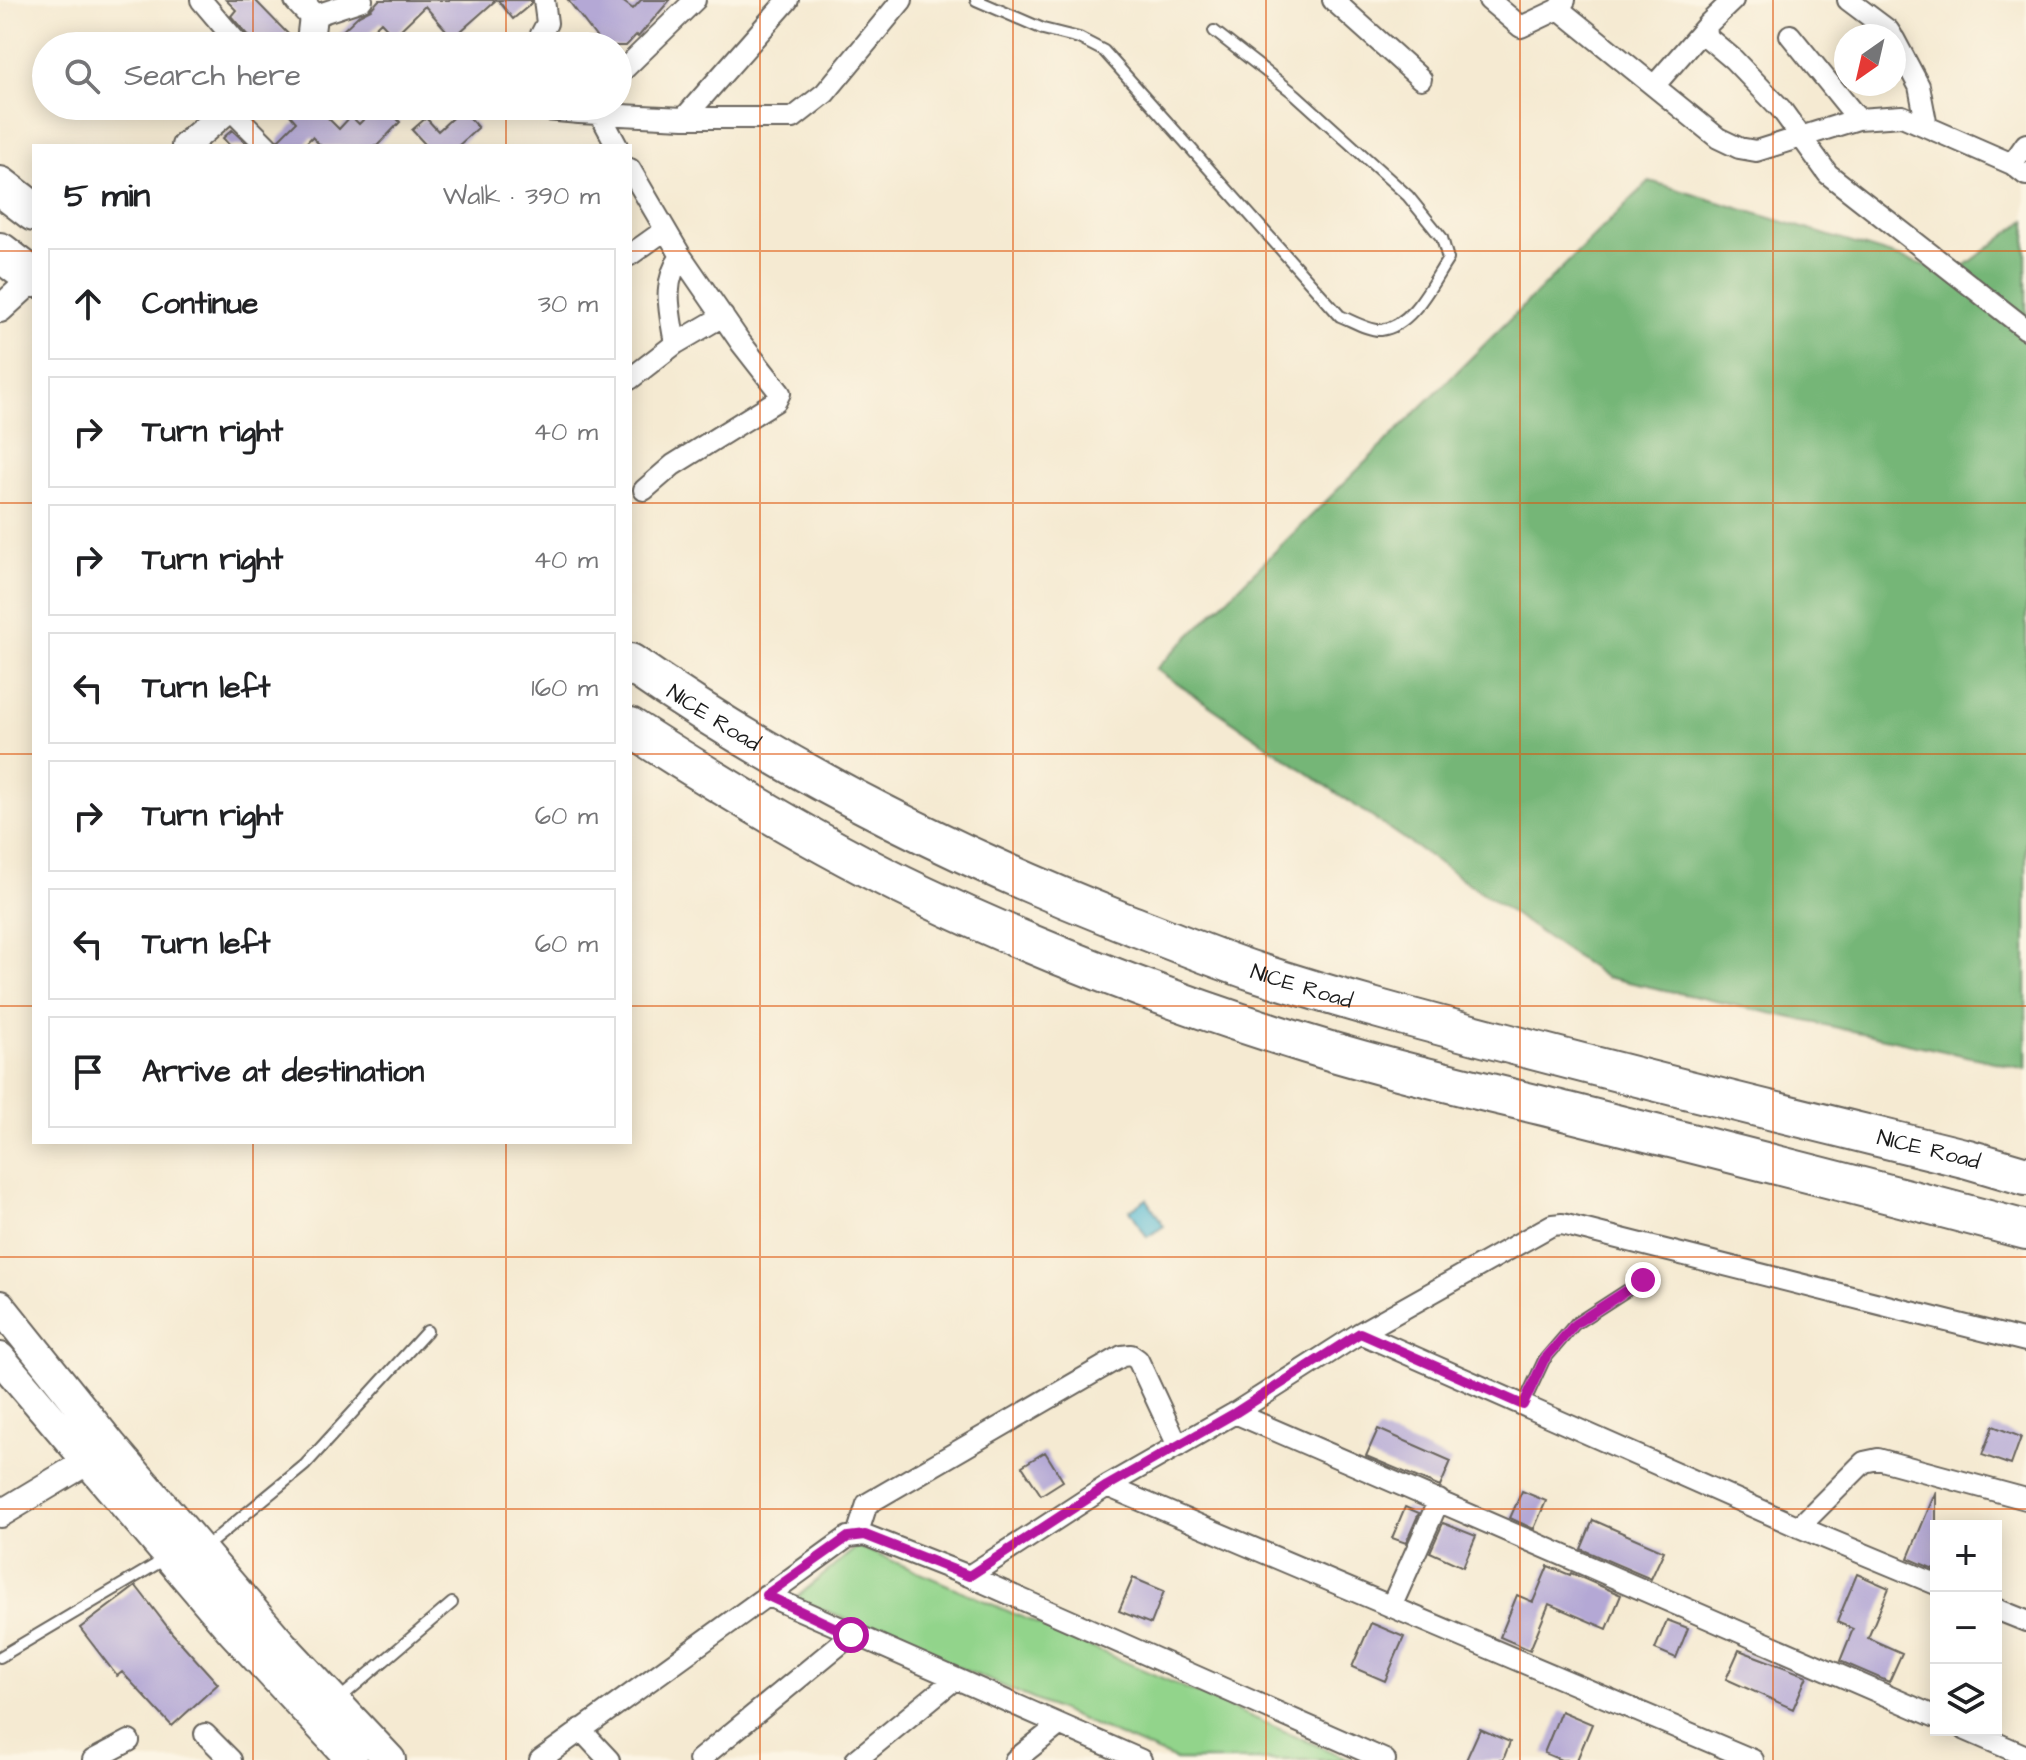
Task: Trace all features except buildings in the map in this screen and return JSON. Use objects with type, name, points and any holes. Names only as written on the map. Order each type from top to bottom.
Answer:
[{"type":"highway","points":[[0,186],[32,210]]},
{"type":"highway","points":[[0,252],[32,276]]},
{"type":"highway","name":"NICE Road","points":[[632,664],[774,754],[855,800],[975,861],[1255,972],[1489,1039],[2026,1176]]},
{"type":"highway","points":[[632,728],[817,840],[922,895],[1058,955],[1170,998],[1281,1036],[1408,1072],[2026,1230]]},
{"type":"main road","points":[[0,1306],[169,1557],[233,1632],[352,1760]]},
{"type":"main road","points":[[1,1362],[201,1550],[283,1646],[390,1760]]},
{"type":"street","points":[[201,0],[228,32]]},
{"type":"street","points":[[308,30],[362,0]]},
{"type":"street","points":[[542,32],[547,23],[544,0]]},
{"type":"street","points":[[632,61],[695,0]]},
{"type":"street","points":[[684,118],[788,0]]},
{"type":"street","points":[[632,114],[684,118],[793,118],[825,93],[902,0]]},
{"type":"street","points":[[1333,0],[1421,79]]},
{"type":"street","points":[[1489,0],[1521,27],[1562,4],[1654,86],[1718,138],[1739,148],[1756,151],[1858,119],[1902,116],[2019,170],[2026,144]]},
{"type":"street","points":[[1654,86],[1733,0]]},
{"type":"street","points":[[1848,0],[1880,24]]},
{"type":"street","points":[[1701,32],[1733,59],[1781,109],[1828,174],[2026,329]]},
{"type":"street","points":[[1790,35],[1858,119]]},
{"type":"street","points":[[1906,62],[1919,86],[1927,127]]},
{"type":"street","points":[[187,144],[216,120]]},
{"type":"street","points":[[243,120],[265,144]]},
{"type":"street","points":[[595,120],[615,144]]},
{"type":"street","points":[[632,172],[681,256],[780,393],[776,401],[673,465],[644,490]]},
{"type":"street","points":[[632,254],[665,230]]},
{"type":"street","points":[[675,344],[669,286],[671,271],[681,256]]},
{"type":"street","points":[[3,307],[32,280]]},
{"type":"street","points":[[632,377],[675,344],[723,316]]},
{"type":"street","points":[[969,1576],[1107,1486],[1235,1413],[1360,1333],[1540,1229],[1562,1224],[2026,1341]]},
{"type":"street","points":[[1360,1333],[1930,1582]]},
{"type":"street","points":[[857,1535],[867,1504],[1122,1356],[1131,1355],[1138,1360],[1178,1446]]},
{"type":"street","points":[[1235,1413],[1930,1714]]},
{"type":"street","points":[[0,1514],[100,1454]]},
{"type":"street","points":[[1799,1527],[1864,1462],[1878,1459],[2026,1499]]},
{"type":"street","points":[[1107,1486],[1753,1760]]},
{"type":"street","points":[[1391,1607],[1439,1500]]},
{"type":"street","points":[[540,1760],[848,1537],[865,1535],[969,1576],[1385,1760]]},
{"type":"street","points":[[766,1595],[1141,1760]]},
{"type":"street","points":[[2002,1611],[2026,1621]]},
{"type":"street","points":[[699,1760],[851,1635]]},
{"type":"street","points":[[856,1760],[955,1679]]},
{"type":"street","points":[[1015,1760],[1059,1725]]},
{"type":"street","points":[[580,1729],[609,1760]]},
{"type":"street","points":[[205,1734],[231,1760]]},
{"type":"street","points":[[1980,1736],[2026,1756]]},
{"type":"street","points":[[93,1760],[129,1741]]},
{"type":"lane","points":[[976,0],[1043,29],[1079,38],[1104,51],[1340,316],[1378,331],[1400,324],[1448,259],[1442,238],[1408,196],[1295,94],[1214,31]]},
{"type":"lane","points":[[1523,1405],[1544,1360],[1575,1324],[1643,1280]]},
{"type":"lane","points":[[201,1550],[305,1465],[427,1331]]},
{"type":"lane","points":[[0,1657],[169,1557]]},
{"type":"lane","points":[[337,1702],[452,1603]]},
{"type":"green space","points":[[1650,181],[1954,274],[2026,220],[2026,1069],[1605,977],[1156,669]]},
{"type":"green space","points":[[858,1546],[1351,1760],[1176,1760],[796,1598]]},
{"type":"water","points":[[1147,1199],[1164,1226],[1147,1237],[1130,1210]]},
{"type":"route","points":[[851,1635],[766,1595],[848,1537],[857,1535],[865,1535],[969,1576],[1107,1486],[1235,1413],[1360,1333],[1523,1405],[1544,1360],[1575,1324],[1643,1280]]}]
